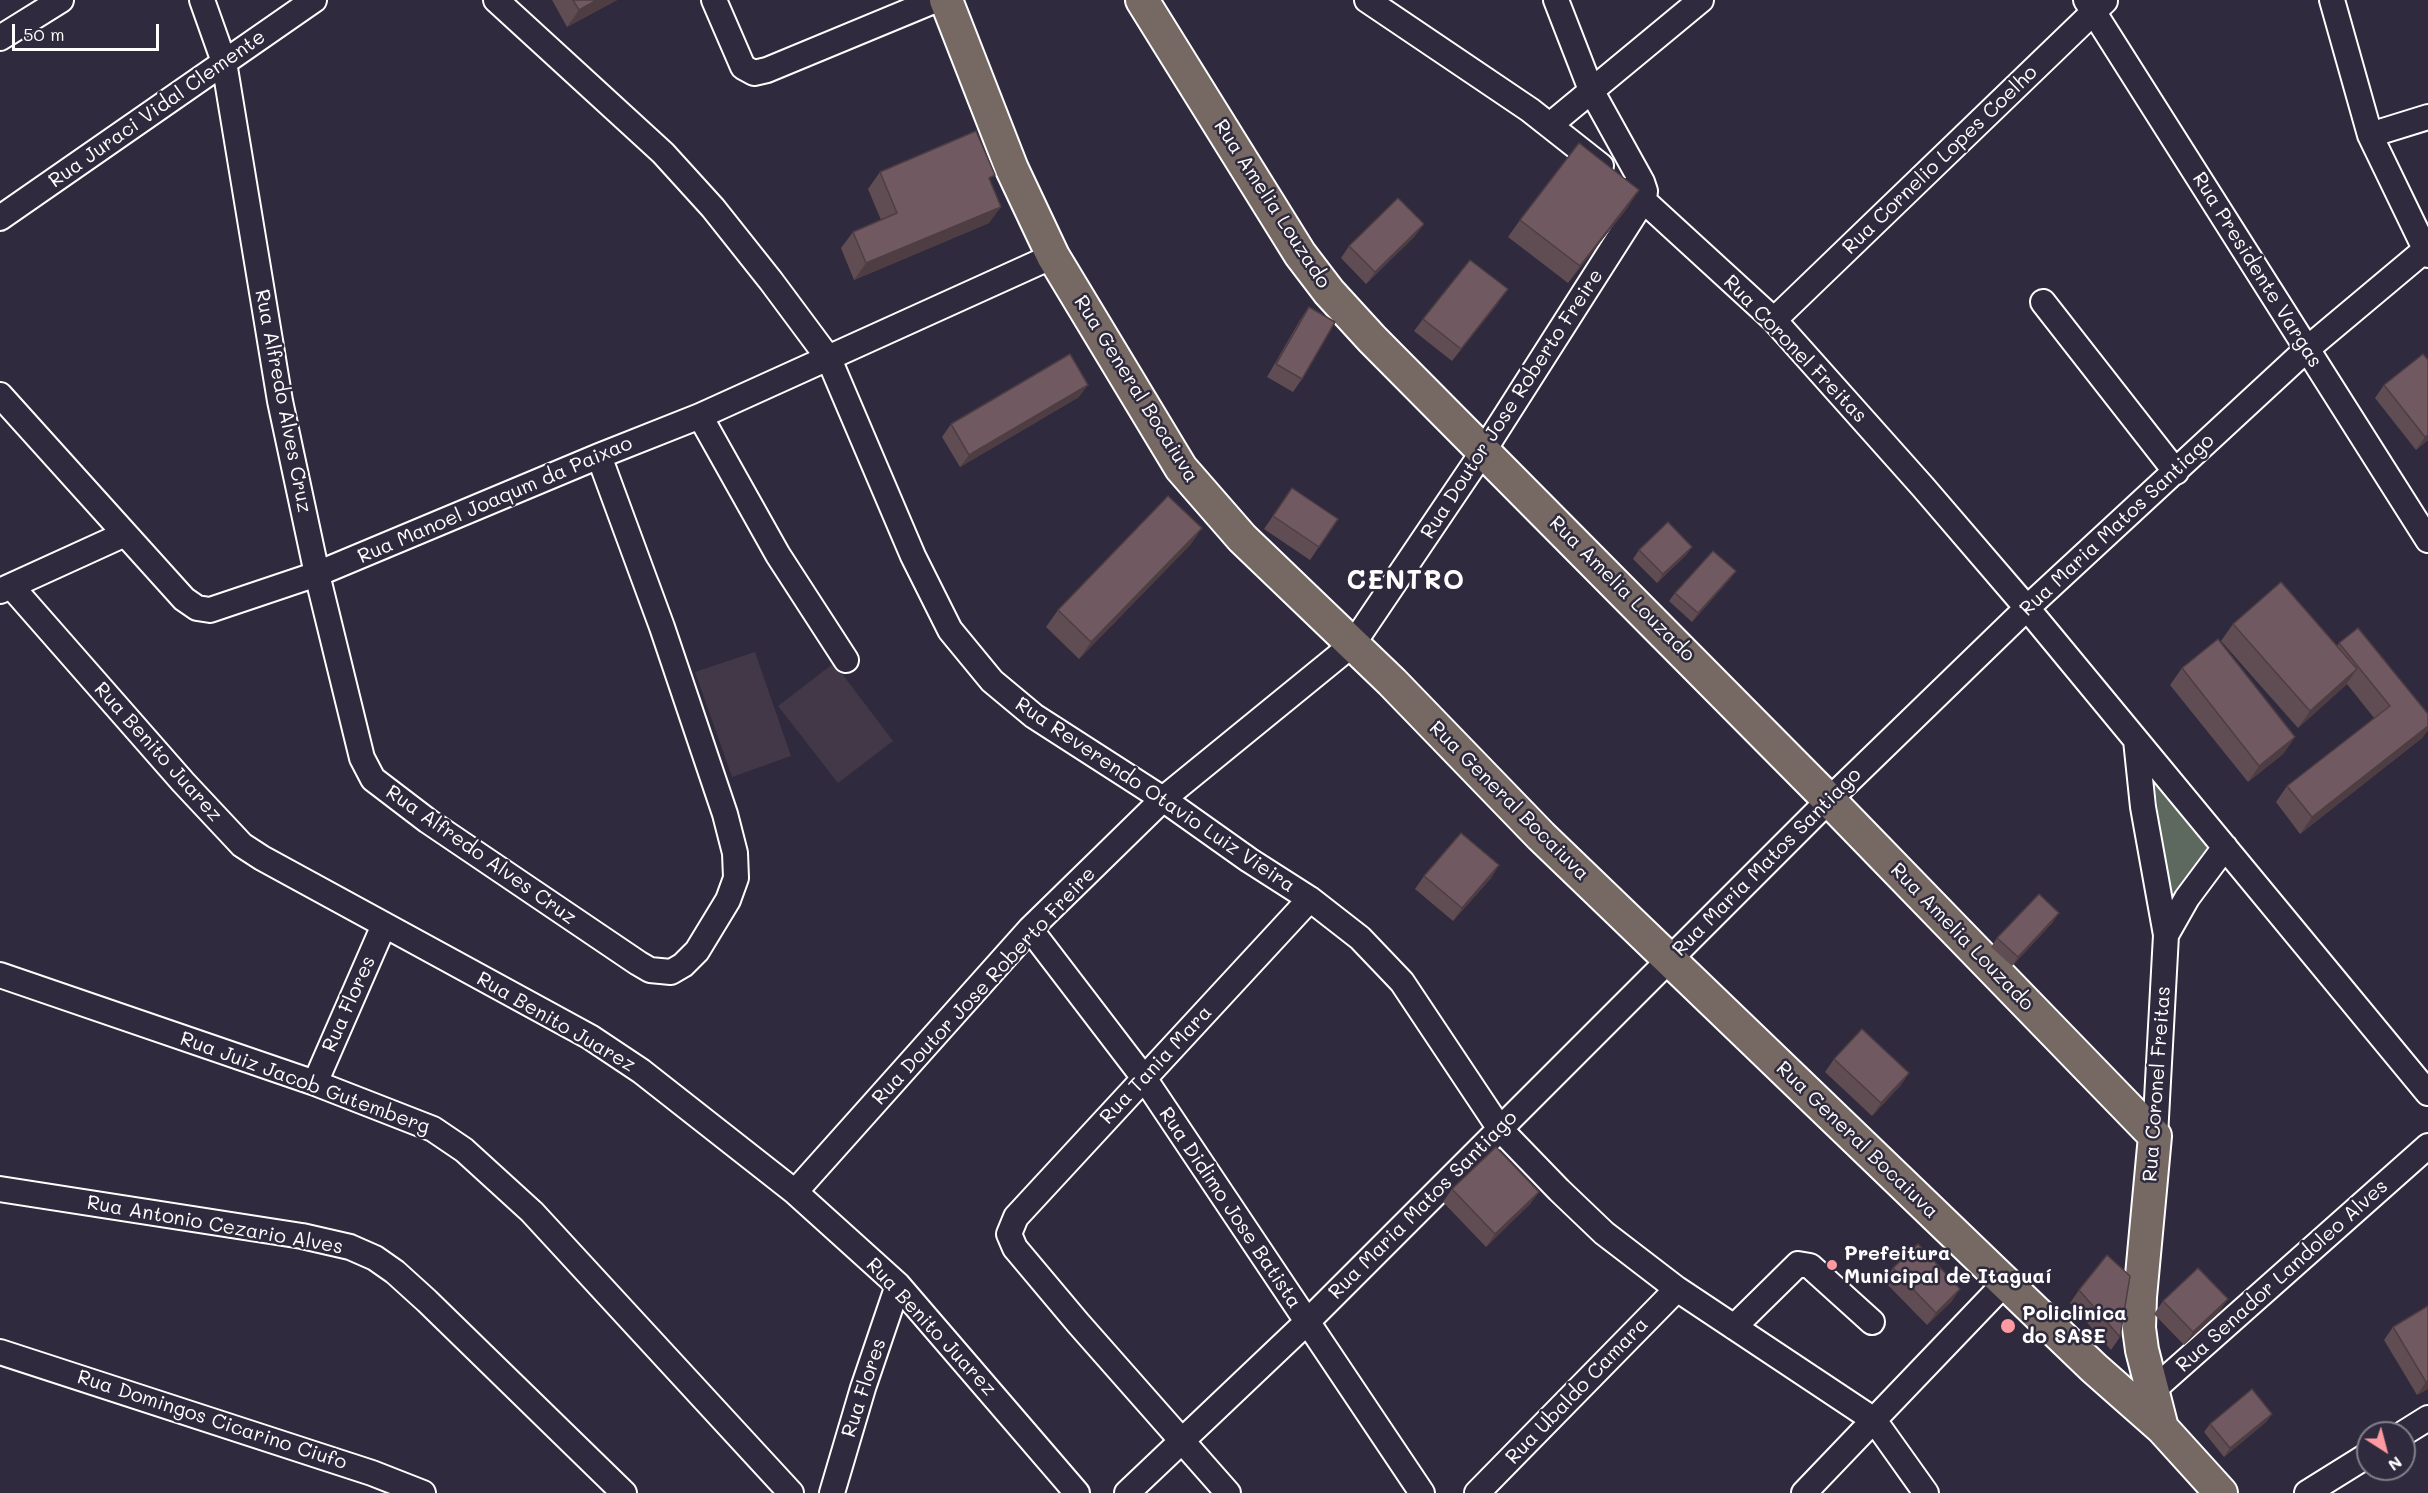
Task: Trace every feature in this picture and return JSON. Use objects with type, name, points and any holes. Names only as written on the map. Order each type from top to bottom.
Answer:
[{"type":"main road","name":"Rua General Bocaiuva","points":[[946,0],[1012,169],[1053,256],[1182,468],[1242,538],[1353,644],[1541,836],[1671,958],[2094,1368],[2144,1398]]},
{"type":"main road","name":"Rua Amelia Louzado","points":[[1142,0],[1300,254],[1329,292],[1372,339],[1829,800],[2155,1136]]},
{"type":"main road","name":"Rua Coronel Freitas","points":[[2155,1136],[2140,1297],[2144,1398],[2162,1428],[2221,1493]]},
{"type":"main road","points":[[2094,1368],[2116,1370],[2135,1359],[2142,1350]]},
{"type":"street","points":[[0,38],[61,0]]},
{"type":"street","name":"Rua Alfredo Alves Cruz","points":[[202,0],[225,62],[280,401],[317,574],[362,758],[373,779],[437,827],[638,963],[650,970],[672,972],[697,951],[728,900],[736,878],[735,853],[725,814],[662,627],[599,456]]},
{"type":"street","name":"Rua Juraci Vidal Clemente","points":[[0,218],[314,0]]},
{"type":"street","name":"Rua Reverendo Otavio Luiz Vieira","points":[[496,0],[663,153],[713,208],[829,358],[913,556],[950,630],[992,681],[1034,716],[1163,799],[1249,860],[1310,899],[1360,938],[1402,982],[1500,1129],[1559,1190],[1604,1233],[1677,1289],[1874,1419],[1926,1493]]},
{"type":"street","points":[[714,0],[743,67],[754,73],[767,70],[936,0]]},
{"type":"street","name":"Rua Coronel Freitas","points":[[1368,0],[1550,125],[1644,199],[1774,320],[2027,608],[2428,1093]]},
{"type":"street","points":[[1556,0],[1591,90],[1642,182],[1644,199]]},
{"type":"street","points":[[1550,125],[1701,0]]},
{"type":"street","points":[[2332,0],[2370,135],[2426,252]]},
{"type":"street","name":"Rua Cornelio Lopes Coelho","points":[[1774,320],[2095,4]]},
{"type":"street","name":"Rua Presidente Vargas","points":[[2095,4],[2307,349],[2428,540]]},
{"type":"street","points":[[2370,135],[2428,117]]},
{"type":"street","name":"Rua Doutor Jose Roberto Freire","points":[[795,1192],[1030,929],[1163,799],[1353,644],[1484,450],[1644,199]]},
{"type":"street","name":"Rua Maria Matos Santiago","points":[[1127,1493],[1306,1323],[1829,800],[2027,608],[2307,349],[2426,252]]},
{"type":"street","name":"Rua Manoel Joaqum da Paixao","points":[[0,395],[184,599],[197,608],[210,610],[317,574],[700,416],[1053,256]]},
{"type":"street","points":[[2043,302],[2176,471]]},
{"type":"street","points":[[700,416],[787,569],[846,660]]},
{"type":"street","points":[[6,589],[125,534]]},
{"type":"street","name":"Rua Benito Juarez","points":[[6,589],[242,845],[614,1052],[795,1192],[898,1285],[1077,1493]]},
{"type":"street","name":"Rua Coronel Freitas","points":[[2136,740],[2143,807],[2166,935],[2155,1136]]},
{"type":"street","points":[[2166,935],[2187,898],[2225,847]]},
{"type":"street","name":"Rua Tania Mara","points":[[1183,1441],[1071,1315],[1015,1248],[1009,1234],[1016,1217],[1310,899]]},
{"type":"street","name":"Rua Flores","points":[[315,1083],[384,925]]},
{"type":"street","name":"Rua Didimo Jose Batista","points":[[1030,929],[1144,1078],[1422,1493]]},
{"type":"street","name":"Rua Juiz Jacob Gutemberg","points":[[0,975],[315,1083],[434,1130],[464,1150],[532,1212],[791,1493]]},
{"type":"street","name":"Rua Senador Landoleo Alves","points":[[2144,1398],[2428,1146]]},
{"type":"street","name":"Rua Antonio Cezario Alves","points":[[0,1189],[302,1236],[350,1247],[375,1258],[395,1272],[427,1301],[624,1493]]},
{"type":"street","points":[[1734,1327],[1798,1264],[1810,1266],[1872,1322]]},
{"type":"street","points":[[1804,1493],[2005,1282]]},
{"type":"street","name":"Rua Flores","points":[[832,1493],[863,1388],[898,1285]]},
{"type":"street","name":"Rua Ubaldo Camara","points":[[1477,1493],[1677,1289]]},
{"type":"street","name":"Rua Domingos Cicarino Ciufo","points":[[0,1352],[372,1473],[423,1493]]},
{"type":"street","points":[[1183,1441],[1228,1493]]},
{"type":"street","points":[[2307,1493],[2356,1462]]},
{"type":"shaded area","points":[[755,652],[791,756],[732,777],[695,672]]},
{"type":"shaded area","points":[[834,663],[893,741],[838,783],[778,706]]},
{"type":"shaded area","points":[[2153,772],[2213,843],[2170,908]]},
{"type":"building","points":[[573,0],[597,0],[579,10]]},
{"type":"building","points":[[976,131],[995,175],[989,178],[1001,207],[866,263],[853,232],[897,213],[880,172]]},
{"type":"building","points":[[1579,143],[1639,190],[1580,266],[1520,220]]},
{"type":"building","points":[[1398,198],[1424,224],[1375,272],[1349,246]]},
{"type":"building","points":[[1470,260],[1508,289],[1461,349],[1423,319]]},
{"type":"building","points":[[1309,307],[1335,322],[1302,379],[1276,364]]},
{"type":"building","points":[[1070,354],[1088,385],[969,455],[951,424]]},
{"type":"building","points":[[2423,354],[2428,360],[2428,435],[2425,437],[2384,385]]},
{"type":"building","points":[[1292,488],[1338,519],[1319,547],[1273,516]]},
{"type":"building","points":[[1168,496],[1202,528],[1091,642],[1058,610]]},
{"type":"building","points":[[1668,522],[1692,547],[1663,574],[1639,550]]},
{"type":"building","points":[[1713,551],[1736,571],[1698,613],[1675,593]]},
{"type":"building","points":[[2281,582],[2357,669],[2310,711],[2233,624]]},
{"type":"building","points":[[2358,628],[2428,714],[2428,726],[2312,817],[2287,786],[2390,706],[2339,643]]},
{"type":"building","points":[[2218,639],[2295,737],[2259,766],[2182,668]]},
{"type":"building","points":[[1461,833],[1499,865],[1462,908],[1424,876]]},
{"type":"building","points":[[2039,894],[2059,913],[2018,957],[1997,938]]},
{"type":"building","points":[[1862,1029],[1909,1073],[1881,1103],[1834,1059]]},
{"type":"building","points":[[1496,1147],[1539,1192],[1495,1234],[1452,1189]]},
{"type":"building","points":[[1918,1244],[1960,1289],[1936,1313],[1893,1268]]},
{"type":"building","points":[[2107,1255],[2130,1276],[2120,1337],[2079,1290]]},
{"type":"building","points":[[2198,1268],[2228,1299],[2193,1332],[2163,1301]]},
{"type":"building","points":[[2428,1306],[2428,1381],[2426,1382],[2393,1327]]},
{"type":"building","points":[[2252,1389],[2272,1414],[2230,1448],[2210,1424]]},
{"type":"place","name":"Prefeitura Municipal de Itaguaí","points":[[1832,1265]]},
{"type":"place","name":"Policlinica do SASE","points":[[2008,1326]]},
{"type":"district","name":"CENTRO","points":[[1406,581]]}]
